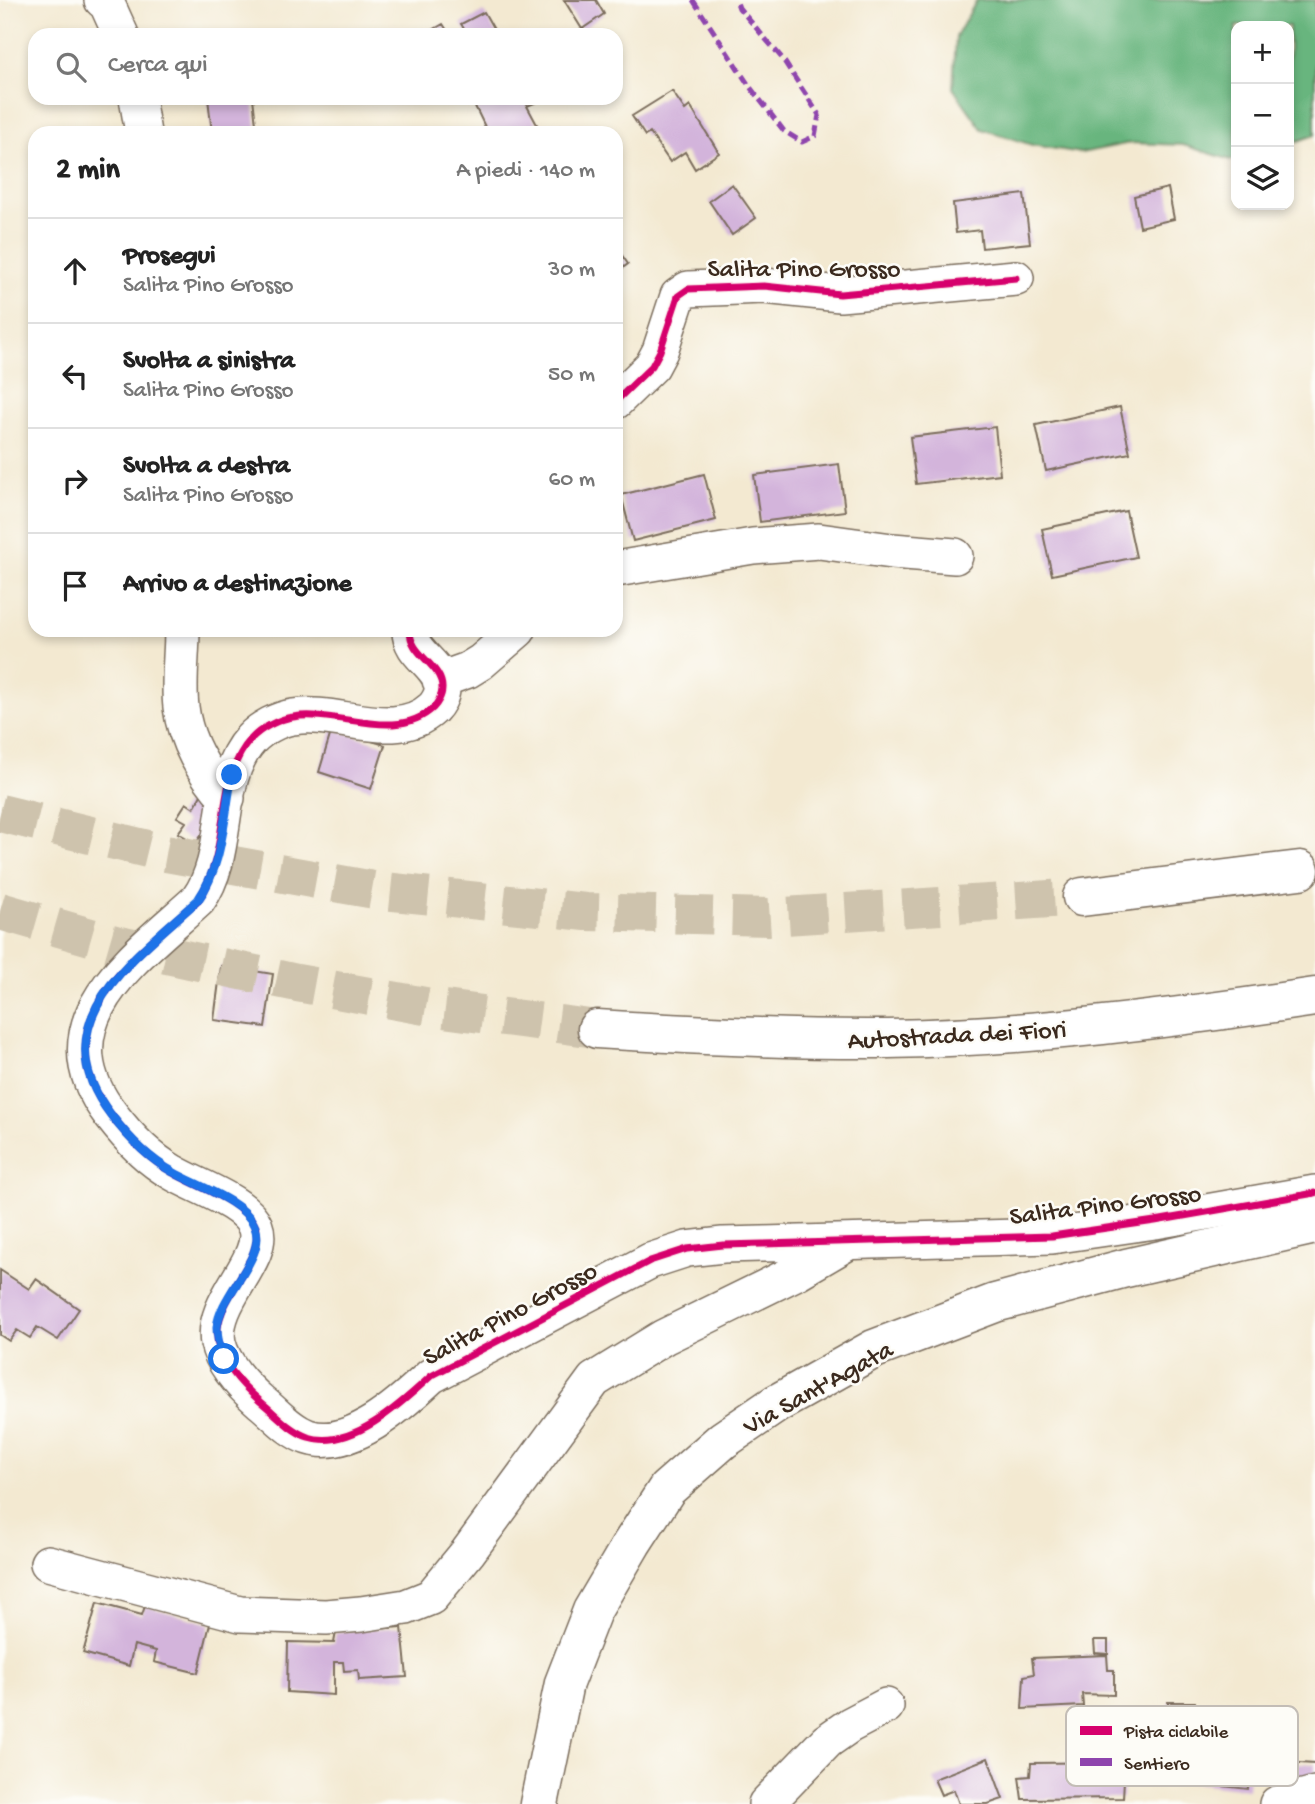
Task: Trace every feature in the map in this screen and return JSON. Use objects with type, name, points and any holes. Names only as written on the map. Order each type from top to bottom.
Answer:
[{"type":"main road","points":[[1082,897],[1300,870]]},
{"type":"main road","name":"Autostrada dei Fiori","points":[[597,1029],[747,1038],[890,1039],[1062,1029],[1193,1015],[1315,997]]},
{"type":"main road","name":"Via Sant'Agata","points":[[539,1804],[564,1683],[592,1611],[667,1489],[723,1440],[776,1404],[874,1349],[995,1303],[1126,1268],[1315,1225]]},
{"type":"street","points":[[102,0],[107,4],[118,28]]},
{"type":"street","points":[[138,105],[142,126]]},
{"type":"street","name":"Salita Pino Grosso","points":[[623,394],[652,366],[660,351],[678,296],[688,289],[764,286],[840,294],[1016,278]]},
{"type":"street","points":[[623,568],[754,546],[819,541],[955,556]]},
{"type":"street","points":[[181,637],[180,706],[189,740],[211,781],[228,798]]},
{"type":"street","points":[[412,637],[413,644],[440,680],[468,670],[511,637]]},
{"type":"street","name":"Salita Pino Grosso","points":[[440,680],[442,689],[438,703],[424,716],[408,723],[313,715],[291,717],[268,726],[252,738],[240,753],[232,775],[221,839],[206,890],[124,969],[108,988],[92,1014],[85,1038],[89,1071],[99,1100],[118,1125],[170,1171],[243,1210],[255,1227],[257,1243],[252,1256],[221,1310],[217,1327],[218,1344],[224,1359],[251,1394],[295,1431],[314,1438],[332,1439],[344,1436],[376,1421],[431,1376],[650,1261],[687,1249],[723,1245],[1052,1236],[1315,1193]]},
{"type":"street","points":[[48,1563],[240,1614],[326,1617],[361,1614],[406,1607],[431,1597],[468,1552],[594,1380],[664,1337],[797,1272],[848,1242]]},
{"type":"street","points":[[766,1804],[827,1741],[886,1706]]},
{"type":"street","points":[[1277,1804],[1315,1794]]},
{"type":"green space","points":[[977,0],[1315,0],[1315,135],[1294,142],[1294,21],[1231,21],[1231,160],[1183,145],[1130,143],[1081,153],[1032,145],[982,129],[953,88],[956,37]]},
{"type":"building","points":[[564,0],[596,0],[604,14],[581,28]]},
{"type":"building","points":[[484,12],[493,28],[464,28],[461,24]]},
{"type":"building","points":[[672,91],[685,110],[690,106],[719,153],[695,169],[685,152],[670,162],[650,133],[645,136],[632,116]]},
{"type":"building","points":[[209,105],[254,105],[256,126],[211,126]]},
{"type":"building","points":[[474,105],[530,105],[527,106],[538,126],[485,126]]},
{"type":"building","points":[[732,184],[756,218],[732,235],[709,201]]},
{"type":"building","points":[[1168,188],[1174,219],[1140,227],[1134,196]]},
{"type":"building","points":[[1024,194],[1030,243],[982,248],[980,230],[956,233],[953,203]]},
{"type":"building","points":[[1120,407],[1130,453],[1046,471],[1036,425]]},
{"type":"building","points":[[995,427],[1000,474],[916,484],[910,437]]},
{"type":"building","points":[[839,464],[845,511],[760,522],[754,475]]},
{"type":"building","points":[[704,474],[716,520],[633,541],[623,494]]},
{"type":"building","points":[[1126,511],[1136,557],[1052,575],[1042,529]]},
{"type":"building","points":[[332,729],[385,745],[371,789],[319,772]]},
{"type":"building","points":[[203,791],[220,803],[205,836],[203,833],[196,843],[178,833],[186,822],[177,817],[186,803],[194,808]]},
{"type":"building","points":[[221,966],[273,974],[265,1027],[214,1020]]},
{"type":"building","points":[[0,1270],[29,1289],[36,1279],[79,1309],[58,1340],[37,1327],[30,1338],[17,1330],[9,1341],[0,1335]]},
{"type":"building","points":[[97,1603],[142,1615],[145,1606],[210,1624],[198,1673],[154,1662],[156,1651],[134,1645],[129,1666],[83,1653]]},
{"type":"building","points":[[402,1627],[407,1677],[359,1680],[358,1670],[344,1671],[343,1662],[334,1662],[334,1695],[287,1692],[288,1642],[334,1643],[336,1632]]},
{"type":"building","points":[[1094,1640],[1108,1640],[1108,1654],[1095,1653]]},
{"type":"building","points":[[1107,1655],[1108,1670],[1114,1670],[1114,1695],[1082,1694],[1083,1706],[1022,1709],[1024,1676],[1034,1674],[1032,1658]]},
{"type":"building","points":[[1168,1702],[1195,1702],[1196,1706],[1168,1706]]},
{"type":"building","points":[[988,1758],[1003,1799],[988,1804],[959,1804],[954,1790],[941,1795],[934,1779]]},
{"type":"building","points":[[1031,1763],[1066,1763],[1066,1786],[1124,1786],[1123,1798],[1022,1799],[1019,1777],[1030,1776]]},
{"type":"building","points":[[1298,1763],[1315,1764],[1315,1784],[1285,1789],[1285,1786],[1298,1786]]},
{"type":"building","points":[[1222,1786],[1248,1786],[1248,1789]]},
{"type":"tunnel","points":[[0,813],[160,852],[374,890],[586,912],[768,917],[1082,897]]},
{"type":"tunnel","points":[[0,911],[115,944],[297,983],[436,1008],[597,1029]]},
{"type":"marked path","points":[[693,0],[750,87],[784,131],[802,142],[815,136],[819,115],[782,58],[739,8],[736,0]]},
{"type":"cycle path","points":[[623,394],[652,366],[660,351],[678,296],[688,289],[764,286],[840,294],[1016,278]]},
{"type":"cycle path","points":[[411,637],[437,673],[442,692],[433,708],[418,718],[402,723],[384,724],[328,717],[293,717],[270,725],[251,739],[239,756],[231,775],[215,861],[198,900],[148,945],[104,994],[91,1021],[86,1050],[92,1081],[111,1115],[131,1139],[163,1167],[241,1209],[255,1226],[257,1239],[254,1252],[222,1311],[218,1343],[225,1360],[242,1383],[295,1431],[324,1440],[358,1431],[391,1411],[431,1376],[650,1261],[687,1249],[723,1245],[1052,1236],[1315,1193]]},
{"type":"route","points":[[224,1359],[218,1344],[217,1327],[221,1310],[257,1243],[255,1227],[243,1210],[170,1171],[118,1125],[99,1100],[89,1071],[85,1038],[92,1014],[108,988],[124,969],[206,890],[221,839],[232,775]]}]
